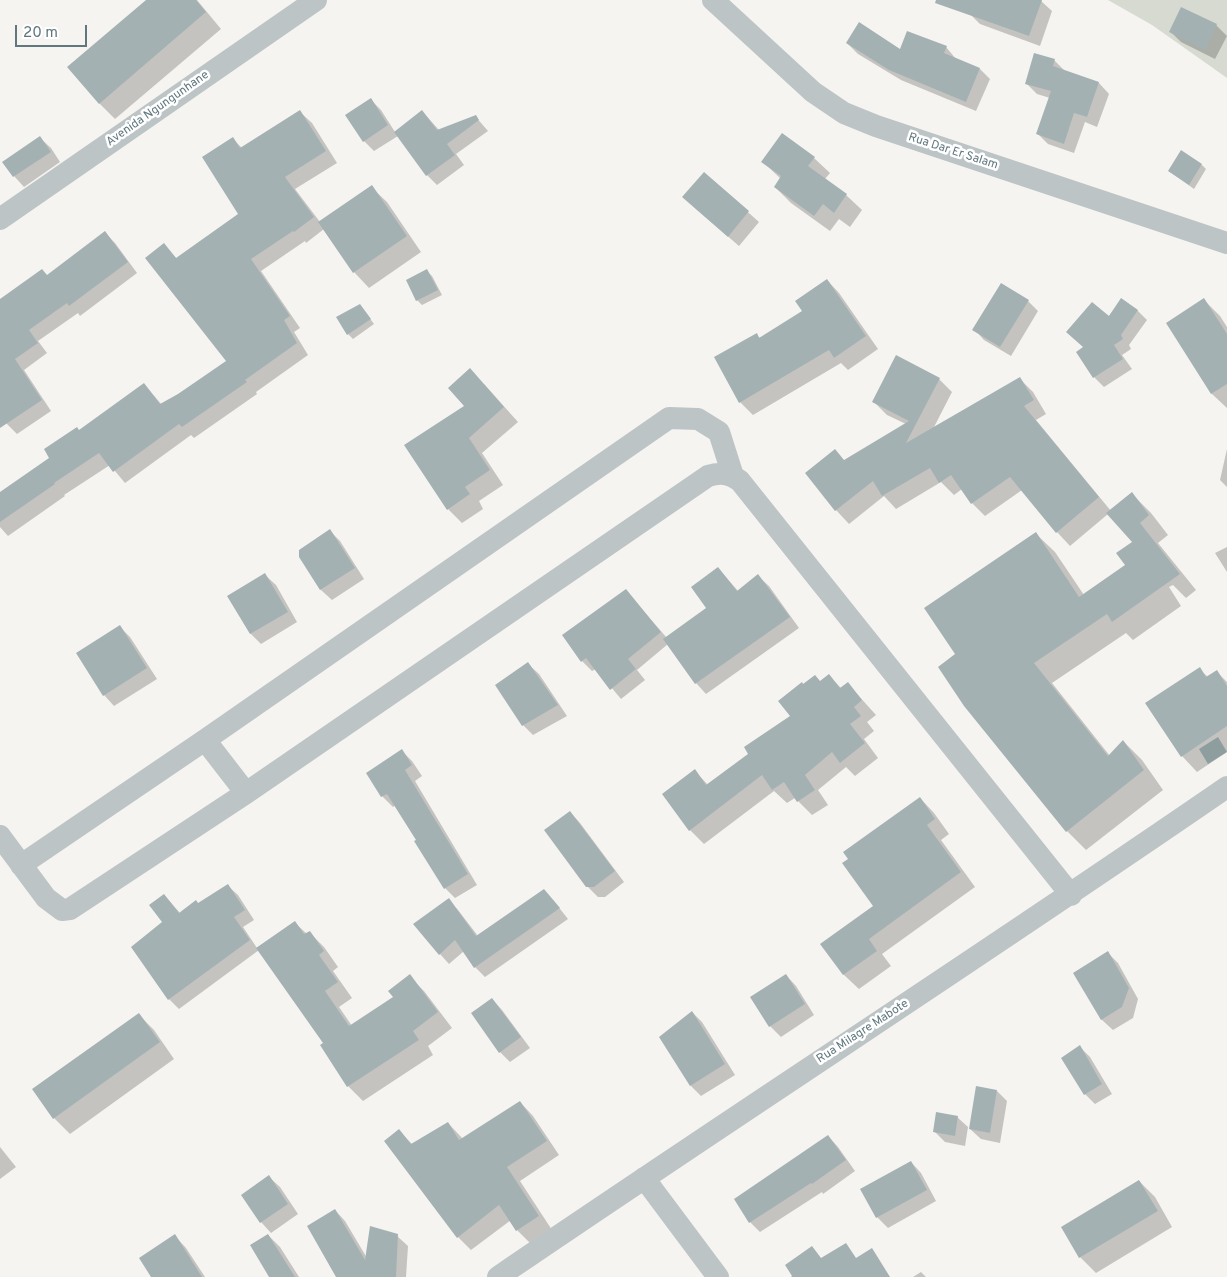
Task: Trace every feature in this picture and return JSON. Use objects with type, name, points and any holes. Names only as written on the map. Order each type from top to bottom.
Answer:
[{"type":"street","name":"Avenida Ngungunhane","points":[[0,219],[316,0]]},
{"type":"street","name":"Rua Dar Er Salam","points":[[713,0],[813,92],[844,113],[876,126],[1227,242]]},
{"type":"street","points":[[21,865],[205,740],[669,418],[698,419],[719,432],[733,476]]},
{"type":"street","points":[[0,836],[46,898],[62,910],[70,909],[246,793],[708,476],[716,473],[725,473],[740,481],[1071,895]]},
{"type":"street","points":[[205,740],[246,793]]},
{"type":"street","name":"Rua Milagre Mabote","points":[[498,1277],[1071,895],[1227,787]]},
{"type":"street","points":[[644,1178],[718,1277]]},
{"type":"shaded area","points":[[1108,0],[1227,0],[1227,78],[1152,25]]},
{"type":"shaded area","points":[[1218,737],[1227,752],[1208,764],[1199,749]]},
{"type":"building","points":[[146,0],[196,0],[206,12],[99,104],[67,67]]},
{"type":"building","points":[[936,0],[1042,0],[1029,36],[935,3]]},
{"type":"building","points":[[1181,7],[1217,24],[1205,50],[1169,32]]},
{"type":"building","points":[[859,22],[900,49],[907,31],[947,46],[944,53],[980,68],[966,102],[889,70],[846,43]]},
{"type":"building","points":[[1034,53],[1055,59],[1053,66],[1099,82],[1087,117],[1074,113],[1064,144],[1036,134],[1051,91],[1025,84]]},
{"type":"building","points":[[371,98],[388,125],[363,142],[345,115]]},
{"type":"building","points":[[300,110],[326,151],[285,177],[314,217],[251,259],[290,316],[284,320],[297,343],[245,380],[247,382],[182,427],[179,424],[113,472],[99,453],[0,522],[0,492],[49,458],[44,449],[77,427],[79,430],[144,383],[160,404],[226,361],[145,258],[164,243],[176,258],[238,214],[202,157],[233,137],[240,148]]},
{"type":"building","points":[[422,110],[437,130],[476,115],[479,120],[447,144],[455,155],[426,176],[394,132]]},
{"type":"building","points":[[782,133],[815,157],[808,166],[847,194],[834,213],[823,204],[814,216],[774,187],[781,176],[761,162]]},
{"type":"building","points":[[40,136],[51,152],[13,177],[2,162]]},
{"type":"building","points":[[1181,150],[1202,164],[1189,185],[1168,171]]},
{"type":"building","points":[[704,172],[749,211],[728,237],[682,197]]},
{"type":"building","points":[[372,185],[407,236],[353,273],[318,222]]},
{"type":"building","points":[[105,231],[128,262],[69,306],[67,303],[29,330],[38,343],[15,359],[42,400],[0,428],[0,299],[42,269],[47,275]]},
{"type":"building","points":[[427,269],[438,290],[416,301],[406,280]]},
{"type":"building","points":[[827,279],[866,336],[834,358],[829,350],[739,403],[714,357],[757,333],[759,338],[802,311],[795,301]]},
{"type":"building","points":[[1001,283],[1029,300],[1000,347],[972,330]]},
{"type":"building","points":[[1121,298],[1138,310],[1121,335],[1123,339],[1114,345],[1123,359],[1093,378],[1076,352],[1083,347],[1066,332],[1092,302],[1109,316]]},
{"type":"building","points":[[1204,298],[1227,334],[1227,384],[1211,394],[1166,323]]},
{"type":"building","points":[[360,304],[371,319],[347,335],[336,317]]},
{"type":"building","points":[[896,355],[940,378],[906,443],[1020,377],[1034,400],[1024,406],[1099,497],[1056,533],[1010,477],[971,504],[951,475],[939,483],[930,468],[882,496],[873,481],[835,511],[805,473],[835,449],[844,460],[909,421],[872,402]]},
{"type":"building","points":[[470,368],[504,407],[469,438],[490,470],[465,487],[470,494],[447,510],[404,445],[464,406],[448,388]]},
{"type":"building","points":[[1132,492],[1149,515],[1140,523],[1180,574],[1112,622],[1107,614],[1034,663],[1108,756],[1123,740],[1144,770],[1066,832],[964,706],[938,667],[955,654],[924,608],[1036,532],[1079,597],[1125,565],[1116,553],[1132,542],[1106,513]]},
{"type":"building","points":[[330,529],[355,568],[320,590],[299,557],[299,550]]},
{"type":"building","points":[[718,567],[737,591],[758,574],[790,617],[695,684],[663,639],[706,608],[691,587]]},
{"type":"building","points":[[265,573],[288,612],[250,634],[227,596]]},
{"type":"building","points":[[626,589],[661,632],[628,659],[636,669],[610,690],[586,658],[581,662],[562,635]]},
{"type":"building","points":[[120,625],[147,668],[103,696],[76,653]]},
{"type":"building","points":[[528,662],[558,705],[522,726],[495,685]]},
{"type":"building","points":[[1200,667],[1206,677],[1217,670],[1227,686],[1227,726],[1181,757],[1145,703]]},
{"type":"building","points":[[829,674],[840,688],[848,682],[862,700],[854,707],[861,716],[850,724],[865,743],[840,763],[832,752],[805,775],[815,790],[797,802],[784,782],[772,790],[762,775],[689,831],[662,794],[695,769],[706,785],[748,754],[744,747],[790,716],[778,701],[802,682],[803,684],[815,675],[820,681]]},
{"type":"building","points":[[402,749],[412,765],[405,770],[468,874],[444,889],[387,794],[381,797],[366,773]]},
{"type":"building","points":[[920,797],[935,819],[927,825],[961,872],[869,939],[877,951],[843,975],[820,944],[873,906],[842,863],[848,859],[843,852]]},
{"type":"building","points":[[570,811],[615,871],[594,887],[586,887],[544,830]]},
{"type":"building","points":[[228,884],[245,910],[234,917],[250,940],[168,1000],[131,947],[162,922],[149,905],[164,894],[179,913],[196,900],[198,903]]},
{"type":"building","points":[[544,889],[560,908],[474,968],[455,940],[439,955],[413,924],[449,898],[476,936]]},
{"type":"building","points":[[295,921],[304,934],[310,931],[324,951],[319,955],[338,982],[325,991],[349,1026],[393,997],[388,991],[410,974],[438,1012],[413,1031],[419,1040],[347,1087],[320,1045],[323,1043],[256,948]]},
{"type":"building","points":[[1108,951],[1129,988],[1122,1007],[1101,1020],[1073,973]]},
{"type":"building","points":[[786,974],[805,1004],[769,1027],[750,997]]},
{"type":"building","points":[[492,998],[521,1037],[499,1053],[471,1013]]},
{"type":"building","points":[[692,1011],[725,1064],[690,1086],[659,1037]]},
{"type":"building","points":[[139,1013],[160,1042],[53,1119],[32,1089]]},
{"type":"building","points":[[1080,1045],[1102,1084],[1084,1095],[1061,1058]]},
{"type":"building","points":[[976,1086],[997,1090],[990,1133],[969,1129]]},
{"type":"building","points":[[520,1101],[547,1141],[507,1167],[539,1216],[516,1231],[499,1205],[457,1238],[384,1141],[399,1129],[411,1144],[448,1122],[459,1140]]},
{"type":"building","points":[[936,1112],[958,1116],[955,1136],[933,1132]]},
{"type":"building","points":[[828,1135],[846,1160],[812,1184],[749,1223],[734,1199]]},
{"type":"building","points":[[911,1161],[927,1190],[876,1218],[860,1189]]},
{"type":"building","points":[[269,1175],[288,1204],[260,1223],[241,1195]]},
{"type":"building","points":[[1139,1180],[1158,1211],[1079,1258],[1061,1227]]},
{"type":"building","points":[[335,1209],[365,1260],[370,1226],[398,1234],[396,1277],[336,1277],[307,1226]]},
{"type":"building","points":[[175,1234],[202,1277],[151,1277],[139,1258]]},
{"type":"building","points":[[268,1234],[295,1277],[269,1277],[250,1245]]},
{"type":"building","points":[[846,1243],[856,1258],[872,1248],[890,1277],[791,1277],[785,1265],[812,1246],[821,1258]]}]
